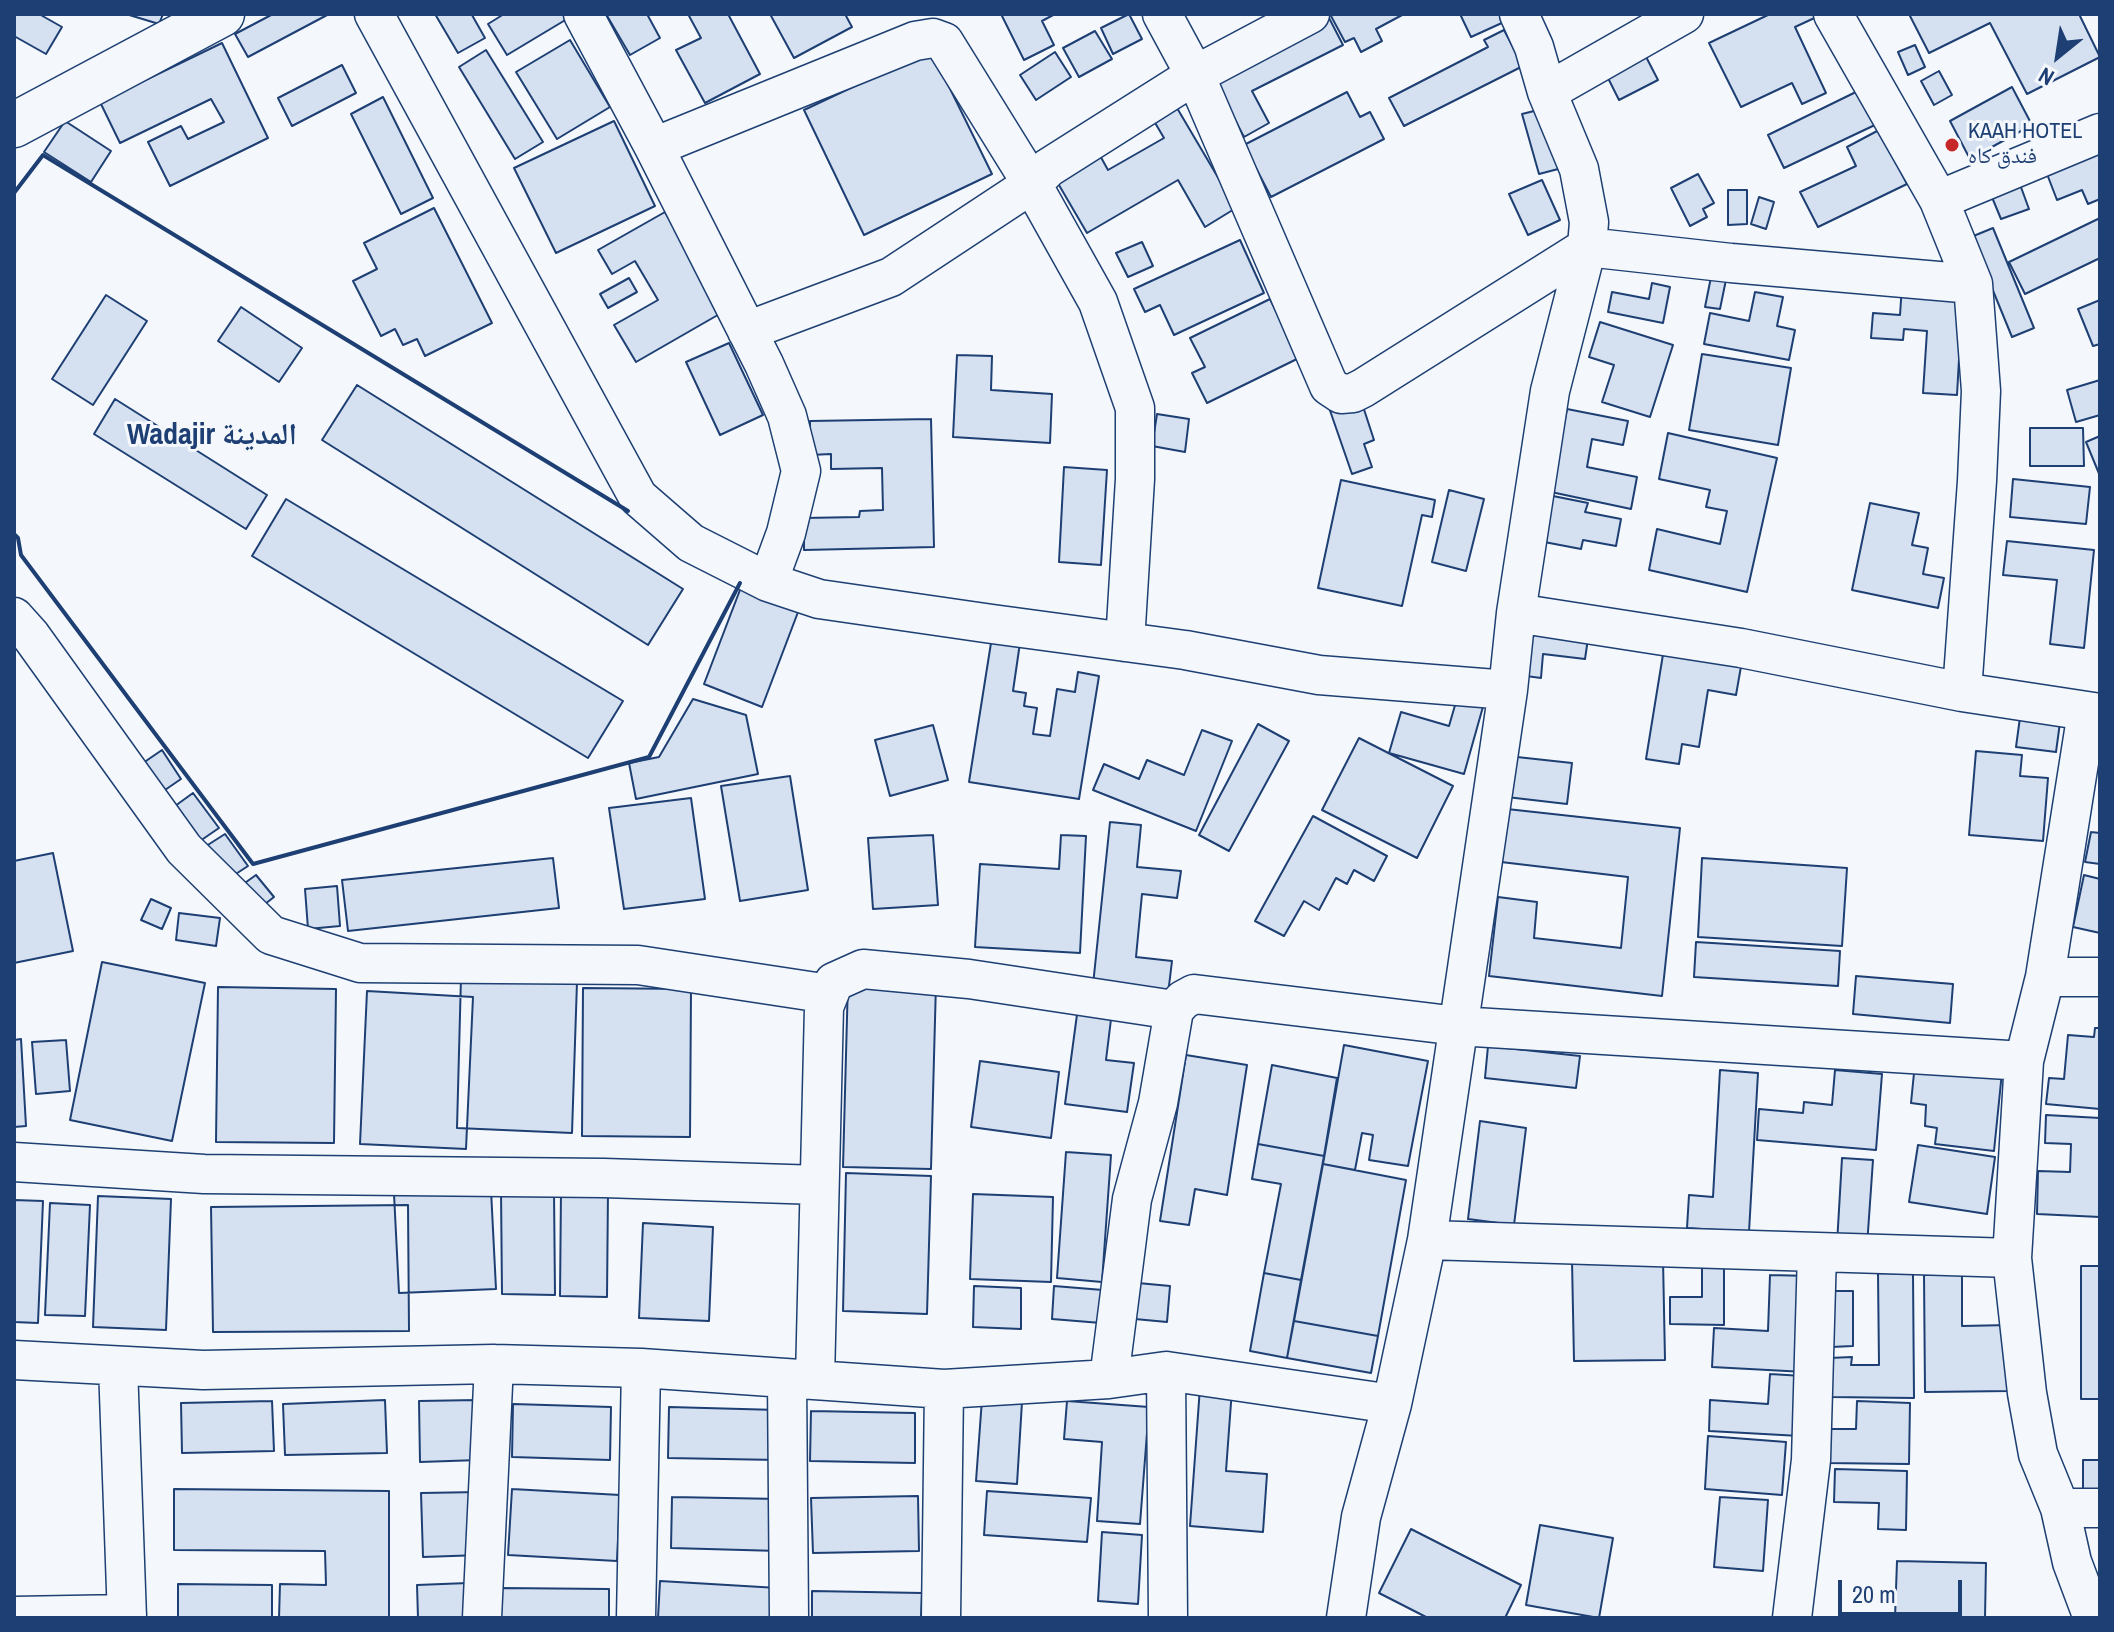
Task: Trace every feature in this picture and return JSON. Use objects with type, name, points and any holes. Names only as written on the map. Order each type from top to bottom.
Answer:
[{"type":"main road","points":[[14,125],[222,14]]},
{"type":"street","points":[[374,14],[638,497],[691,543],[768,582],[819,599],[1185,650],[1319,675],[1508,690]]},
{"type":"street","points":[[583,14],[654,147],[787,416],[801,471],[786,533],[768,582]]},
{"type":"street","points":[[1162,14],[1195,75],[1329,386],[1341,394],[1363,388],[1587,247],[1973,284]]},
{"type":"street","points":[[747,331],[891,277],[1032,184],[1048,168],[1195,75],[1310,14]]},
{"type":"street","points":[[1346,1618],[1361,1517],[1392,1404],[1427,1240],[1550,391],[1587,247],[1589,222],[1579,169],[1519,14]]},
{"type":"street","points":[[1547,92],[1684,14]]},
{"type":"street","points":[[1833,14],[1939,200],[1973,284],[1981,391],[1962,692]]},
{"type":"street","points":[[654,147],[915,41],[933,38],[944,42],[1032,184],[1098,302],[1135,408],[1135,479],[1125,642]]},
{"type":"street","points":[[1939,200],[2100,133]]},
{"type":"street","points":[[1516,613],[1741,648],[1962,692],[2094,713],[2045,977],[2024,1061],[2012,1258],[2027,1393],[2038,1454],[2060,1508],[2072,1562],[2093,1618]]},
{"type":"street","points":[[14,617],[31,636],[184,849],[271,935],[360,963],[638,965],[829,994]]},
{"type":"street","points":[[789,1618],[801,1379],[819,1185],[824,1007],[834,982],[863,969],[969,979],[1174,1010]]},
{"type":"street","points":[[2045,977],[2100,977]]},
{"type":"street","points":[[1109,1379],[1132,1199],[1158,1103],[1174,1010],[1194,994],[1458,1026],[2024,1061]]},
{"type":"street","points":[[14,1162],[204,1174],[604,1178],[819,1185]]},
{"type":"street","points":[[1427,1240],[2012,1258]]},
{"type":"street","points":[[1792,1618],[1811,1460],[1817,1252]]},
{"type":"street","points":[[14,1360],[203,1370],[494,1364],[641,1368],[944,1389],[1109,1379],[1166,1371],[1392,1404]]},
{"type":"street","points":[[482,1618],[494,1364]]},
{"type":"street","points":[[14,1616],[127,1616],[118,1366]]},
{"type":"street","points":[[636,1618],[641,1368]]},
{"type":"street","points":[[1166,1371],[1168,1618]]},
{"type":"street","points":[[941,1618],[944,1389]]},
{"type":"street","points":[[2060,1508],[2100,1508]]},
{"type":"building","points":[[14,14],[39,14],[62,27],[46,54],[14,36]]},
{"type":"building","points":[[126,14],[163,14],[159,24]]},
{"type":"building","points":[[273,14],[329,14],[248,57],[235,34]]},
{"type":"building","points":[[435,14],[474,14],[485,38],[458,53]]},
{"type":"building","points":[[504,14],[565,14],[567,19],[507,55],[488,24]]},
{"type":"building","points":[[606,14],[647,14],[660,38],[630,55]]},
{"type":"building","points":[[688,14],[728,14],[760,74],[705,103],[676,50],[701,38]]},
{"type":"building","points":[[770,14],[845,14],[852,27],[794,58]]},
{"type":"building","points":[[1001,14],[1055,14],[1042,21],[1054,45],[1024,60]]},
{"type":"building","points":[[1129,14],[1142,39],[1113,54],[1101,28]]},
{"type":"building","points":[[1327,14],[1343,45],[1252,91],[1269,123],[1244,137],[1210,72]]},
{"type":"building","points":[[1404,14],[1376,29],[1382,41],[1361,52],[1354,38],[1345,42],[1331,16]]},
{"type":"building","points":[[1460,14],[1500,14],[1504,22],[1471,37]]},
{"type":"building","points":[[1770,14],[1823,14],[1795,27],[1826,93],[1802,104],[1792,83],[1741,107],[1709,43]]},
{"type":"building","points":[[1909,14],[2079,14],[2100,57],[2027,94],[1990,23],[1929,53]]},
{"type":"building","points":[[1504,30],[1523,66],[1404,126],[1389,98],[1488,47],[1484,40]]},
{"type":"building","points":[[1095,31],[1112,59],[1079,77],[1063,48]]},
{"type":"building","points":[[570,40],[610,107],[557,139],[516,72]]},
{"type":"building","points":[[222,43],[268,138],[170,186],[148,142],[181,126],[188,139],[224,122],[211,99],[120,143],[100,102]]},
{"type":"building","points":[[1915,45],[1925,67],[1908,75],[1898,52]]},
{"type":"building","points":[[1642,49],[1658,80],[1619,100],[1603,68]]},
{"type":"building","points":[[486,50],[543,142],[515,159],[459,67]]},
{"type":"building","points":[[931,50],[992,174],[864,235],[804,110]]},
{"type":"building","points":[[1055,52],[1071,77],[1036,100],[1020,75]]},
{"type":"building","points":[[342,65],[356,93],[292,126],[278,98]]},
{"type":"building","points":[[1939,71],[1952,95],[1934,105],[1921,81]]},
{"type":"building","points":[[2012,87],[2032,125],[1970,159],[1950,121]]},
{"type":"building","points":[[1860,90],[1877,124],[1784,168],[1768,135]]},
{"type":"building","points":[[1167,91],[1236,208],[1205,227],[1178,180],[1087,233],[1049,168],[1093,143],[1108,170],[1164,138],[1144,104]]},
{"type":"building","points":[[1347,92],[1360,117],[1370,112],[1384,139],[1271,197],[1244,145]]},
{"type":"building","points":[[383,97],[433,198],[401,214],[351,114]]},
{"type":"building","points":[[1546,108],[1562,168],[1539,174],[1522,114]]},
{"type":"building","points":[[65,121],[111,151],[91,182],[44,152]]},
{"type":"building","points":[[614,121],[655,206],[556,253],[514,168]]},
{"type":"building","points":[[1879,130],[1907,184],[1818,227],[1800,192],[1856,166],[1847,147]]},
{"type":"building","points":[[2099,154],[2100,199],[2088,204],[2082,190],[2057,200],[2047,174]]},
{"type":"building","points":[[1698,174],[1714,203],[1703,209],[1707,217],[1690,226],[1671,188]]},
{"type":"building","points":[[2018,179],[2029,209],[2001,219],[1989,190]]},
{"type":"building","points":[[1542,180],[1560,220],[1528,235],[1509,194]]},
{"type":"building","points":[[1728,190],[1747,190],[1747,224],[1728,225]]},
{"type":"building","points":[[1759,197],[1774,202],[1766,229],[1751,224]]},
{"type":"building","points":[[434,208],[492,323],[425,356],[417,339],[403,345],[395,329],[381,336],[353,281],[377,269],[364,243]]},
{"type":"building","points":[[665,212],[723,312],[636,362],[614,325],[658,300],[635,261],[612,274],[598,250]]},
{"type":"building","points":[[2100,218],[2100,258],[2025,294],[2009,262]]},
{"type":"building","points":[[1993,228],[2034,328],[2012,337],[1971,237]]},
{"type":"building","points":[[1240,240],[1264,293],[1174,335],[1160,305],[1145,312],[1134,289]]},
{"type":"building","points":[[1142,242],[1153,266],[1128,277],[1116,253]]},
{"type":"building","points":[[1714,262],[1729,265],[1720,309],[1705,307]]},
{"type":"building","points":[[629,278],[637,292],[608,308],[600,294]]},
{"type":"building","points":[[1652,283],[1670,287],[1663,323],[1608,312],[1612,292],[1649,299]]},
{"type":"building","points":[[1902,285],[1963,289],[1957,395],[1923,393],[1927,331],[1904,329],[1903,340],[1871,338],[1873,313],[1900,315]]},
{"type":"building","points":[[1755,292],[1783,297],[1777,326],[1795,330],[1789,360],[1704,344],[1710,313],[1749,321]]},
{"type":"building","points":[[106,295],[147,321],[93,405],[52,379]]},
{"type":"building","points":[[1270,299],[1299,358],[1207,403],[1192,373],[1205,367],[1190,338]]},
{"type":"building","points":[[2100,300],[2100,344],[2093,346],[2078,309]]},
{"type":"building","points":[[241,307],[302,348],[279,382],[218,341]]},
{"type":"building","points":[[1600,322],[1673,345],[1650,417],[1602,402],[1614,365],[1589,357]]},
{"type":"building","points":[[729,343],[763,415],[720,435],[686,362]]},
{"type":"building","points":[[1702,354],[1791,368],[1778,445],[1689,430]]},
{"type":"building","points":[[957,355],[992,356],[991,390],[1052,394],[1050,443],[953,437]]},
{"type":"building","points":[[2100,380],[2100,415],[2076,422],[2067,390]]},
{"type":"building","points":[[357,385],[683,589],[648,645],[322,440]]},
{"type":"building","points":[[1357,388],[1374,440],[1364,444],[1372,467],[1352,474],[1326,399]]},
{"type":"building","points":[[115,399],[267,495],[246,529],[94,434]]},
{"type":"building","points":[[1567,409],[1628,421],[1623,445],[1592,439],[1587,467],[1637,477],[1631,509],[1551,492]]},
{"type":"building","points":[[1157,414],[1189,419],[1185,452],[1152,446]]},
{"type":"building","points":[[931,419],[934,547],[804,550],[804,518],[859,517],[860,511],[883,510],[882,468],[831,469],[831,454],[810,455],[810,421]]},
{"type":"building","points":[[2030,428],[2083,428],[2084,466],[2030,466]]},
{"type":"building","points":[[1668,433],[1777,458],[1747,592],[1649,570],[1657,529],[1720,544],[1727,511],[1706,507],[1710,490],[1659,479]]},
{"type":"building","points":[[2100,436],[2100,476],[2086,442]]},
{"type":"building","points":[[1064,467],[1107,470],[1101,565],[1059,562]]},
{"type":"building","points":[[2013,479],[2090,487],[2086,524],[2010,517]]},
{"type":"building","points":[[1341,480],[1435,500],[1432,517],[1422,515],[1402,606],[1318,588]]},
{"type":"building","points":[[1449,490],[1484,499],[1466,571],[1432,562]]},
{"type":"building","points":[[1548,495],[1588,503],[1585,512],[1621,519],[1616,546],[1583,540],[1581,549],[1539,541]]},
{"type":"building","points":[[286,499],[623,701],[588,758],[252,556]]},
{"type":"building","points":[[1870,503],[1919,513],[1912,545],[1928,548],[1923,574],[1944,578],[1938,608],[1852,590]]},
{"type":"building","points":[[2007,541],[2094,550],[2084,648],[2050,644],[2057,580],[2003,575]]},
{"type":"building","points":[[748,569],[806,591],[762,707],[704,684]]},
{"type":"building","points":[[994,624],[1022,629],[1013,691],[1026,693],[1024,706],[1037,708],[1033,734],[1050,736],[1057,689],[1075,692],[1078,672],[1099,676],[1079,799],[969,782]]},
{"type":"building","points":[[1518,624],[1589,632],[1585,659],[1543,654],[1541,678],[1526,676],[1517,757],[1572,763],[1567,804],[1498,796]]},
{"type":"building","points":[[1665,642],[1743,655],[1736,695],[1708,690],[1699,747],[1682,744],[1679,764],[1646,759]]},
{"type":"building","points":[[1460,688],[1486,696],[1464,774],[1389,753],[1401,712],[1449,726]]},
{"type":"building","points":[[693,699],[746,715],[758,774],[636,799],[629,763],[659,757]]},
{"type":"building","points":[[2021,710],[2061,715],[2056,752],[2016,747]]},
{"type":"building","points":[[1258,724],[1289,741],[1229,851],[1199,835]]},
{"type":"building","points":[[933,725],[948,780],[890,796],[875,740]]},
{"type":"building","points":[[1202,730],[1232,741],[1196,831],[1093,790],[1104,764],[1139,779],[1147,760],[1184,775]]},
{"type":"building","points":[[1359,738],[1453,786],[1417,858],[1322,810]]},
{"type":"building","points":[[162,750],[181,779],[162,792],[143,763]]},
{"type":"building","points":[[1976,751],[2022,755],[2020,776],[2048,778],[2043,841],[1969,835]]},
{"type":"building","points":[[790,776],[808,890],[740,901],[721,786]]},
{"type":"building","points":[[193,793],[219,828],[200,841],[175,806]]},
{"type":"building","points":[[691,798],[705,899],[624,909],[609,808]]},
{"type":"building","points":[[1507,809],[1680,828],[1662,996],[1489,976],[1498,897],[1537,902],[1534,938],[1621,948],[1628,877],[1501,862]]},
{"type":"building","points":[[1313,816],[1387,856],[1374,881],[1354,870],[1347,884],[1336,878],[1319,910],[1304,901],[1284,936],[1255,921]]},
{"type":"building","points":[[1110,822],[1141,825],[1137,867],[1181,871],[1177,898],[1142,894],[1136,957],[1172,961],[1168,994],[1093,985]]},
{"type":"building","points":[[2091,832],[2100,833],[2100,864],[2085,862]]},
{"type":"building","points":[[225,834],[248,866],[225,881],[203,848]]},
{"type":"building","points":[[933,835],[938,905],[873,909],[868,838]]},
{"type":"building","points":[[1061,835],[1086,836],[1080,953],[975,947],[980,864],[1059,869]]},
{"type":"building","points":[[53,853],[73,951],[14,963],[14,861]]},
{"type":"building","points":[[553,858],[559,908],[348,931],[342,880]]},
{"type":"building","points":[[1702,858],[1847,868],[1842,946],[1698,937]]},
{"type":"building","points":[[256,875],[274,897],[260,908],[242,885]]},
{"type":"building","points":[[2084,875],[2100,879],[2100,933],[2073,927]]},
{"type":"building","points":[[337,886],[340,926],[308,929],[305,889]]},
{"type":"building","points":[[151,899],[171,908],[162,929],[141,920]]},
{"type":"building","points":[[179,913],[220,918],[216,946],[176,940]]},
{"type":"building","points":[[1696,942],[1840,951],[1838,986],[1694,977]]},
{"type":"building","points":[[102,962],[205,983],[172,1141],[70,1120]]},
{"type":"building","points":[[1856,976],[1953,984],[1950,1023],[1853,1014]]},
{"type":"building","points":[[461,977],[577,982],[572,1133],[457,1128]]},
{"type":"building","points":[[848,980],[936,983],[931,1169],[843,1167]]},
{"type":"building","points":[[218,987],[336,989],[334,1143],[216,1142]]},
{"type":"building","points":[[583,988],[691,989],[690,1137],[582,1136]]},
{"type":"building","points":[[367,991],[473,997],[466,1149],[360,1144]]},
{"type":"building","points":[[1078,1007],[1112,1011],[1106,1060],[1134,1063],[1127,1112],[1065,1104]]},
{"type":"building","points":[[2095,1028],[2100,1028],[2100,1109],[2046,1104],[2049,1078],[2064,1079],[2068,1035],[2094,1037]]},
{"type":"building","points":[[21,1039],[26,1126],[14,1127],[14,1040]]},
{"type":"building","points":[[66,1040],[70,1091],[36,1094],[32,1042]]},
{"type":"building","points":[[1344,1045],[1428,1061],[1408,1166],[1369,1160],[1373,1135],[1362,1133],[1355,1170],[1323,1164]]},
{"type":"building","points":[[1488,1046],[1580,1056],[1576,1088],[1485,1078]]},
{"type":"building","points":[[1186,1055],[1247,1065],[1227,1195],[1195,1189],[1189,1225],[1160,1221]]},
{"type":"building","points":[[980,1061],[1059,1072],[1051,1138],[971,1127]]},
{"type":"building","points":[[1915,1063],[2002,1072],[1994,1151],[1935,1144],[1937,1128],[1925,1126],[1926,1105],[1911,1103]]},
{"type":"building","points":[[1272,1065],[1337,1078],[1324,1156],[1258,1144]]},
{"type":"building","points":[[1720,1070],[1758,1073],[1749,1232],[1687,1228],[1689,1195],[1713,1197]]},
{"type":"building","points":[[1835,1070],[1882,1074],[1876,1150],[1757,1140],[1759,1109],[1803,1113],[1804,1102],[1832,1105]]},
{"type":"building","points":[[2046,1115],[2100,1118],[2100,1217],[2037,1214],[2038,1171],[2070,1172],[2071,1144],[2045,1143]]},
{"type":"building","points":[[1480,1121],[1526,1128],[1514,1225],[1468,1219]]},
{"type":"building","points":[[1258,1144],[1324,1156],[1301,1280],[1264,1273],[1281,1184],[1252,1179]]},
{"type":"building","points":[[1918,1145],[1995,1157],[1987,1214],[1909,1202]]},
{"type":"building","points":[[1066,1152],[1111,1155],[1102,1282],[1057,1278]]},
{"type":"building","points":[[1842,1158],[1873,1160],[1867,1246],[1837,1244]]},
{"type":"building","points":[[1323,1164],[1406,1180],[1378,1336],[1294,1321]]},
{"type":"building","points":[[846,1173],[931,1176],[927,1314],[843,1311]]},
{"type":"building","points":[[491,1190],[496,1289],[399,1293],[394,1194]]},
{"type":"building","points":[[561,1190],[608,1190],[607,1297],[560,1296]]},
{"type":"building","points":[[501,1191],[554,1191],[555,1295],[502,1294]]},
{"type":"building","points":[[973,1194],[1053,1197],[1051,1282],[970,1279]]},
{"type":"building","points":[[98,1196],[171,1199],[166,1330],[93,1327]]},
{"type":"building","points":[[14,1200],[43,1201],[38,1323],[14,1322]]},
{"type":"building","points":[[50,1203],[90,1205],[85,1316],[45,1315]]},
{"type":"building","points":[[408,1205],[409,1331],[213,1332],[211,1207]]},
{"type":"building","points":[[643,1223],[713,1227],[709,1321],[639,1318]]},
{"type":"building","points":[[1663,1259],[1665,1360],[1574,1361],[1572,1261]]},
{"type":"building","points":[[1702,1263],[1724,1263],[1724,1325],[1670,1324],[1670,1297],[1702,1297]]},
{"type":"building","points":[[2081,1266],[2100,1266],[2100,1399],[2081,1399]]},
{"type":"building","points":[[1264,1273],[1301,1280],[1287,1358],[1250,1351]]},
{"type":"building","points":[[1878,1273],[1913,1274],[1914,1398],[1830,1397],[1829,1358],[1852,1357],[1851,1365],[1879,1365]]},
{"type":"building","points":[[1770,1275],[1810,1276],[1805,1372],[1712,1367],[1714,1328],[1768,1331]]},
{"type":"building","points":[[1924,1275],[1962,1275],[1962,1326],[2010,1325],[2010,1391],[1925,1392]]},
{"type":"building","points":[[1138,1283],[1170,1286],[1167,1322],[1135,1319]]},
{"type":"building","points":[[974,1286],[1021,1288],[1021,1329],[973,1327]]},
{"type":"building","points":[[1054,1286],[1103,1290],[1101,1323],[1052,1319]]},
{"type":"building","points":[[1831,1291],[1853,1291],[1853,1346],[1831,1347]]},
{"type":"building","points":[[1294,1321],[1378,1336],[1371,1373],[1287,1358]]},
{"type":"building","points":[[1770,1374],[1803,1376],[1800,1436],[1709,1431],[1710,1400],[1768,1404]]},
{"type":"building","points":[[1200,1387],[1232,1389],[1226,1471],[1267,1474],[1263,1532],[1190,1526]]},
{"type":"building","points":[[982,1399],[1022,1402],[1017,1484],[976,1481]]},
{"type":"building","points":[[385,1400],[387,1453],[285,1455],[283,1404]]},
{"type":"building","points":[[478,1400],[479,1460],[420,1462],[419,1401]]},
{"type":"building","points":[[272,1401],[274,1451],[182,1453],[181,1403]]},
{"type":"building","points":[[1067,1401],[1149,1407],[1140,1524],[1097,1521],[1102,1442],[1064,1439]]},
{"type":"building","points":[[1857,1401],[1910,1403],[1909,1464],[1826,1463],[1826,1429],[1856,1429]]},
{"type":"building","points":[[513,1404],[611,1407],[610,1460],[512,1457]]},
{"type":"building","points":[[669,1407],[778,1410],[778,1460],[668,1458]]},
{"type":"building","points":[[811,1411],[915,1413],[915,1463],[810,1461]]},
{"type":"building","points":[[1708,1436],[1786,1442],[1782,1495],[1705,1489]]},
{"type":"building","points":[[2083,1460],[2100,1460],[2100,1500],[2083,1500]]},
{"type":"building","points":[[1835,1469],[1907,1471],[1906,1530],[1878,1529],[1879,1503],[1834,1502]]},
{"type":"building","points":[[174,1489],[389,1491],[389,1618],[279,1618],[280,1584],[326,1585],[325,1551],[174,1550]]},
{"type":"building","points":[[512,1489],[620,1495],[617,1561],[508,1555]]},
{"type":"building","points":[[987,1491],[1091,1498],[1087,1542],[984,1535]]},
{"type":"building","points":[[480,1492],[481,1555],[423,1557],[421,1493]]},
{"type":"building","points":[[918,1496],[919,1551],[813,1553],[811,1498]]},
{"type":"building","points":[[672,1497],[780,1499],[779,1551],[671,1548]]},
{"type":"building","points":[[1720,1497],[1768,1500],[1763,1571],[1714,1567]]},
{"type":"building","points":[[1540,1525],[1613,1538],[1599,1618],[1526,1605]]},
{"type":"building","points":[[1411,1529],[1521,1585],[1505,1618],[1428,1618],[1379,1593]]},
{"type":"building","points":[[1102,1532],[1142,1535],[1138,1604],[1098,1601]]},
{"type":"building","points":[[1897,1561],[1986,1563],[1985,1618],[1895,1618]]},
{"type":"building","points":[[660,1581],[778,1588],[777,1618],[658,1618]]},
{"type":"building","points":[[468,1583],[469,1618],[418,1618],[417,1585]]},
{"type":"building","points":[[178,1584],[272,1585],[272,1618],[178,1618]]},
{"type":"building","points":[[500,1588],[609,1589],[609,1618],[500,1618]]},
{"type":"building","points":[[812,1591],[922,1593],[921,1618],[812,1618]]},
{"type":"wall","points":[[14,193],[43,155],[628,511]]},
{"type":"wall","points":[[14,534],[18,538],[21,555],[253,864],[649,757],[740,583]]},
{"type":"place","name":"KAAH HOTEL فندق كاه","points":[[1952,145]]},
{"type":"district","name":"Wadajir المدينة","points":[[212,436]]}]
